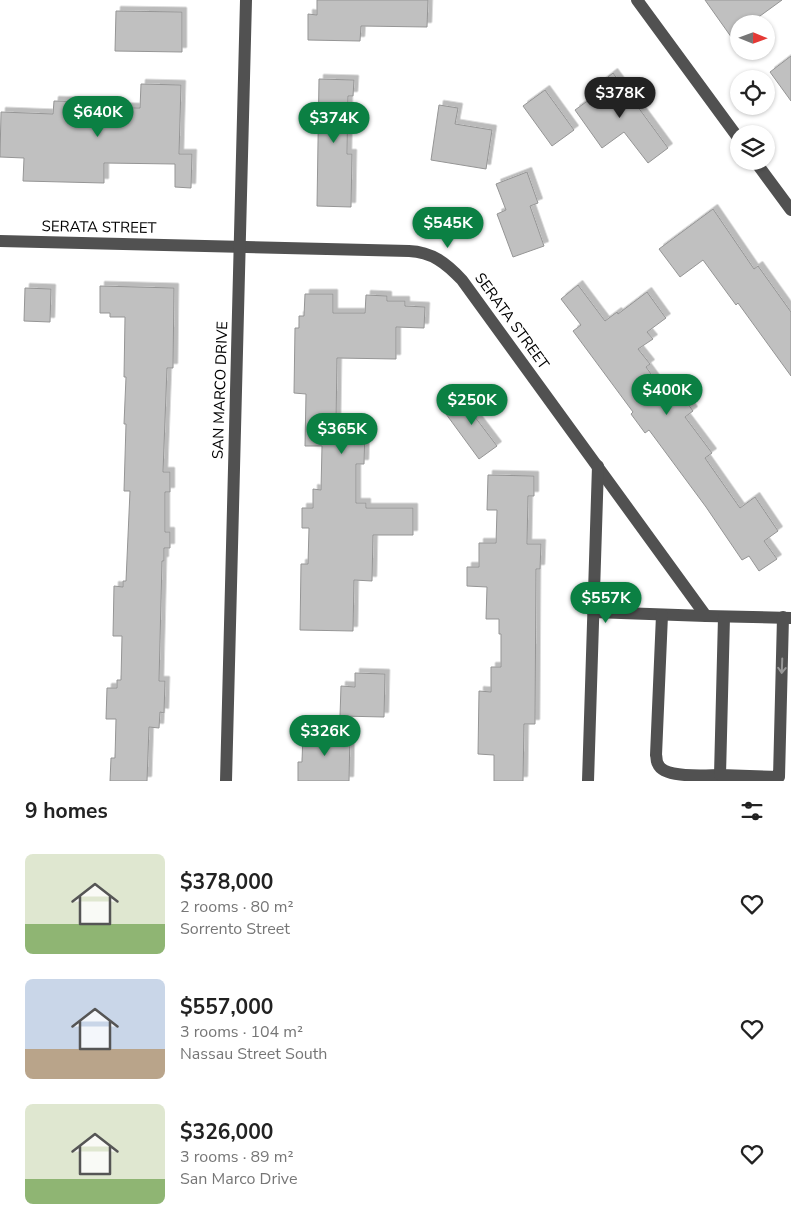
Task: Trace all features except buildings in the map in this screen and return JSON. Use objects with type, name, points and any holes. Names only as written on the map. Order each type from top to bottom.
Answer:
[{"type":"street","name":"SAN MARCO DRIVE","points":[[226,781],[246,0]]},
{"type":"street","points":[[637,0],[730,127]]},
{"type":"street","points":[[762,170],[791,210]]},
{"type":"street","name":"SERATA STREET","points":[[0,241],[420,252],[439,260],[462,280],[706,616]]},
{"type":"street","points":[[588,781],[598,466]]},
{"type":"street","points":[[593,612],[787,618],[778,777],[674,774],[665,771],[658,764],[656,755],[662,615]]},
{"type":"street","points":[[720,775],[724,617]]}]
